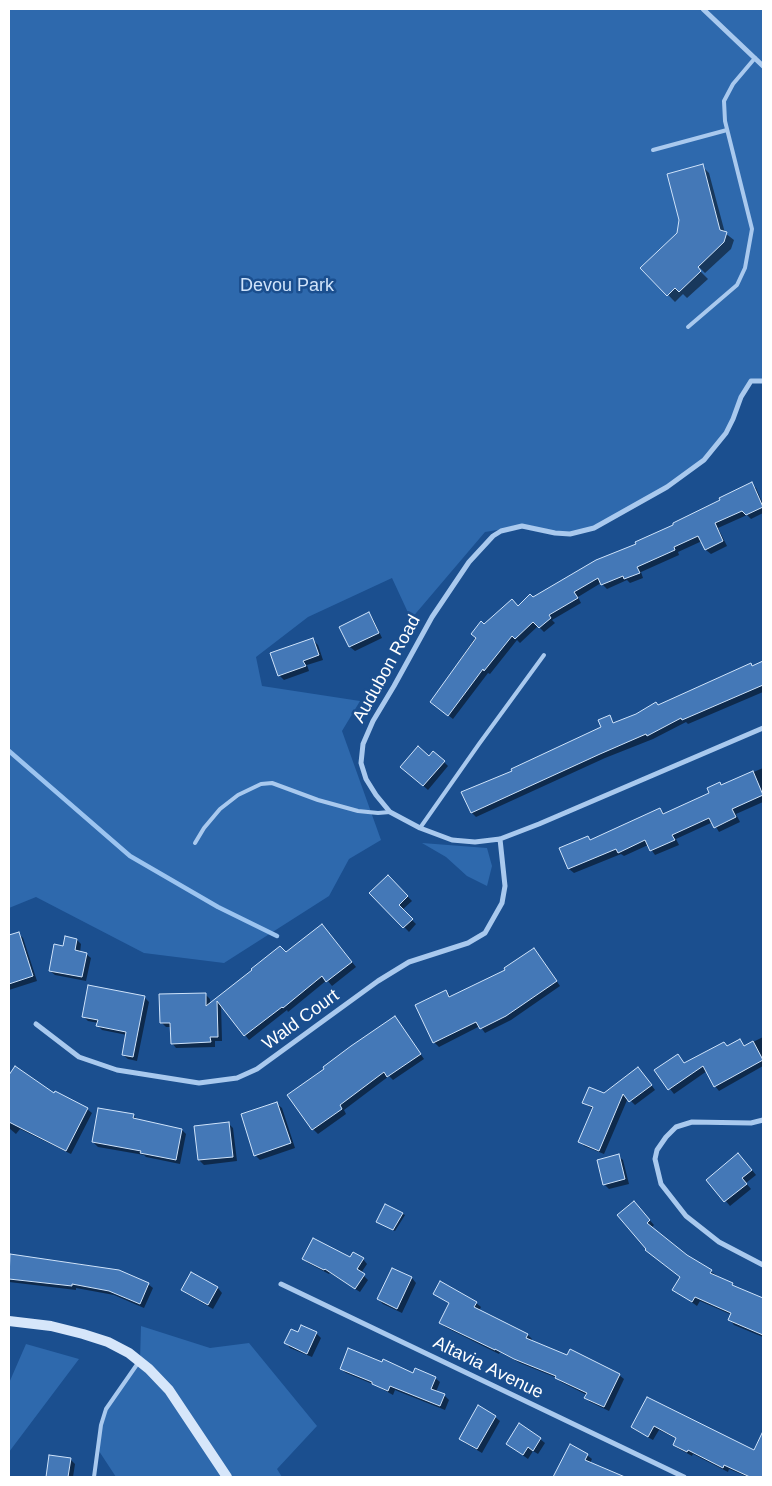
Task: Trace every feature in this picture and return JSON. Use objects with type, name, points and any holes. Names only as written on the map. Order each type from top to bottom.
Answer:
[{"type":"main road","points":[[9,1321],[51,1326],[83,1334],[108,1342],[129,1353],[150,1369],[169,1390],[227,1477]]},
{"type":"street","points":[[703,9],[763,66]]},
{"type":"street","name":"Audubon Road","points":[[763,381],[751,381],[740,397],[726,433],[704,460],[666,487],[594,528],[570,534],[554,533],[522,526],[501,531],[493,536],[468,562],[432,617],[373,721],[363,744],[361,763],[366,779],[390,812],[420,828],[452,840],[475,842],[500,839],[763,728]]},
{"type":"street","name":"Wald Court","points":[[36,1024],[80,1057],[117,1070],[199,1083],[237,1078],[257,1069],[378,981],[409,962],[468,943],[485,933],[502,903],[505,886],[500,839]]},
{"type":"street","points":[[763,1120],[751,1123],[692,1122],[676,1127],[657,1150],[654,1159],[661,1184],[686,1216],[719,1242],[763,1264]]},
{"type":"street","name":"Altavia Avenue","points":[[281,1284],[684,1477]]},
{"type":"lane","points":[[688,328],[737,285],[746,268],[752,229],[727,130],[724,101],[733,84],[755,58]]},
{"type":"lane","points":[[653,150],[727,130]]},
{"type":"lane","points":[[420,828],[544,655]]},
{"type":"lane","points":[[195,843],[204,828],[220,809],[238,795],[261,784],[272,783],[318,800],[358,810],[378,813],[390,812]]},
{"type":"lane","points":[[94,1477],[101,1425],[106,1409],[140,1361]]},
{"type":"green space","name":"Devou Park","points":[[9,9],[763,9],[763,381],[751,381],[733,419],[704,460],[667,487],[594,528],[570,534],[522,526],[485,532],[411,619],[392,578],[308,617],[256,657],[262,686],[360,701],[342,731],[381,840],[349,859],[329,896],[224,963],[144,953],[36,897],[9,908]]},
{"type":"green space","points":[[422,843],[487,848],[492,866],[487,886],[467,876],[446,857]]},
{"type":"green space","points":[[141,1326],[210,1348],[249,1343],[317,1426],[277,1469],[282,1477],[116,1477],[97,1448],[106,1409],[140,1361]]},
{"type":"green space","points":[[26,1344],[79,1359],[9,1452],[9,1383]]},
{"type":"building","points":[[703,164],[720,230],[727,232],[724,242],[698,267],[701,271],[679,292],[675,288],[667,296],[640,268],[677,233],[679,220],[667,174]]},
{"type":"building","points":[[752,482],[763,507],[746,515],[742,511],[715,523],[723,541],[705,550],[698,536],[674,547],[675,550],[637,567],[640,573],[624,579],[623,576],[601,585],[598,578],[574,592],[578,598],[549,615],[551,618],[539,628],[533,622],[515,639],[512,636],[484,671],[483,669],[448,716],[430,702],[476,638],[471,634],[481,621],[484,624],[512,599],[518,606],[530,594],[533,597],[596,560],[636,544],[635,542],[673,525],[673,523]]},
{"type":"building","points":[[369,612],[379,633],[349,647],[339,627]]},
{"type":"building","points":[[313,638],[319,655],[303,661],[306,666],[278,676],[270,653]]},
{"type":"building","points":[[763,661],[763,685],[682,720],[681,718],[647,736],[646,734],[600,754],[471,813],[461,792],[512,771],[511,769],[601,727],[598,720],[610,715],[613,723],[636,714],[656,702],[658,705],[751,663],[752,666]]},
{"type":"building","points":[[418,746],[429,756],[433,751],[445,761],[423,786],[400,767]]},
{"type":"building","points":[[753,771],[763,795],[732,809],[736,817],[714,828],[709,818],[672,835],[675,840],[650,851],[645,840],[618,853],[616,849],[568,869],[559,848],[588,836],[590,840],[660,808],[663,814],[709,793],[707,788],[720,782],[721,785]]},
{"type":"building","points":[[388,875],[408,896],[399,905],[413,919],[403,928],[369,893]]},
{"type":"building","points":[[322,924],[352,962],[326,982],[322,976],[283,1008],[244,1036],[217,1001],[218,1037],[210,1037],[211,1042],[171,1044],[170,1023],[160,1023],[159,994],[206,993],[206,1006],[280,946],[286,952]]},
{"type":"building","points":[[19,932],[33,976],[9,984],[9,935]]},
{"type":"building","points":[[65,936],[77,939],[75,950],[87,953],[82,977],[49,971],[54,944],[63,946]]},
{"type":"building","points":[[534,948],[557,981],[506,1016],[480,1029],[476,1022],[433,1043],[415,1005],[446,990],[449,997],[505,970],[504,968]]},
{"type":"building","points":[[88,985],[145,996],[133,1057],[122,1055],[126,1032],[96,1026],[98,1020],[82,1017]]},
{"type":"building","points":[[395,1016],[421,1054],[387,1077],[384,1072],[340,1105],[342,1109],[312,1130],[287,1095],[324,1069],[323,1067],[351,1046]]},
{"type":"building","points":[[740,1039],[744,1046],[753,1041],[763,1060],[714,1087],[703,1066],[668,1090],[654,1070],[678,1054],[684,1063],[724,1042],[727,1046]]},
{"type":"building","points":[[15,1066],[54,1093],[55,1091],[88,1108],[66,1151],[9,1122],[9,1075]]},
{"type":"building","points":[[638,1067],[652,1085],[629,1102],[623,1094],[599,1151],[578,1142],[593,1107],[582,1103],[589,1087],[604,1093]]},
{"type":"building","points":[[277,1102],[291,1143],[254,1156],[241,1114]]},
{"type":"building","points":[[98,1108],[134,1114],[133,1118],[182,1129],[176,1160],[92,1142]]},
{"type":"building","points":[[229,1122],[233,1157],[198,1160],[194,1126]]},
{"type":"building","points":[[738,1153],[752,1170],[742,1178],[747,1184],[724,1202],[706,1180]]},
{"type":"building","points":[[619,1154],[625,1179],[603,1185],[597,1160]]},
{"type":"building","points":[[634,1201],[650,1220],[647,1223],[687,1255],[712,1270],[710,1273],[763,1298],[763,1335],[728,1320],[731,1313],[695,1297],[692,1302],[672,1290],[680,1277],[645,1250],[617,1215]]},
{"type":"building","points":[[385,1204],[403,1213],[393,1230],[376,1222]]},
{"type":"building","points":[[313,1238],[350,1257],[353,1252],[364,1258],[357,1269],[365,1274],[355,1289],[325,1269],[302,1259]]},
{"type":"building","points":[[10,1254],[119,1270],[149,1283],[140,1304],[109,1291],[72,1284],[72,1286],[9,1279]]},
{"type":"building","points":[[392,1268],[412,1277],[397,1309],[377,1299]]},
{"type":"building","points":[[191,1272],[218,1287],[208,1305],[181,1290]]},
{"type":"building","points":[[440,1281],[477,1302],[474,1307],[528,1334],[526,1338],[567,1355],[570,1349],[620,1374],[604,1407],[584,1398],[587,1393],[555,1378],[556,1376],[514,1359],[439,1323],[449,1303],[433,1294]]},
{"type":"building","points":[[301,1325],[317,1332],[307,1354],[284,1343],[291,1329],[298,1332]]},
{"type":"building","points":[[348,1348],[382,1362],[383,1359],[413,1373],[415,1368],[436,1377],[431,1389],[445,1394],[440,1406],[390,1386],[388,1391],[372,1384],[372,1382],[340,1369]]},
{"type":"building","points":[[647,1397],[754,1450],[763,1431],[763,1477],[750,1477],[724,1465],[723,1468],[688,1450],[687,1452],[673,1445],[676,1438],[654,1426],[648,1437],[631,1427]]},
{"type":"building","points":[[478,1405],[496,1416],[477,1449],[459,1439]]},
{"type":"building","points":[[519,1423],[541,1438],[533,1451],[528,1447],[523,1455],[506,1444]]},
{"type":"building","points":[[570,1444],[588,1454],[585,1460],[625,1477],[553,1477]]},
{"type":"building","points":[[49,1455],[71,1458],[68,1477],[46,1477]]},
{"type":"waterway","points":[[9,751],[130,856],[218,907],[277,936]]}]
